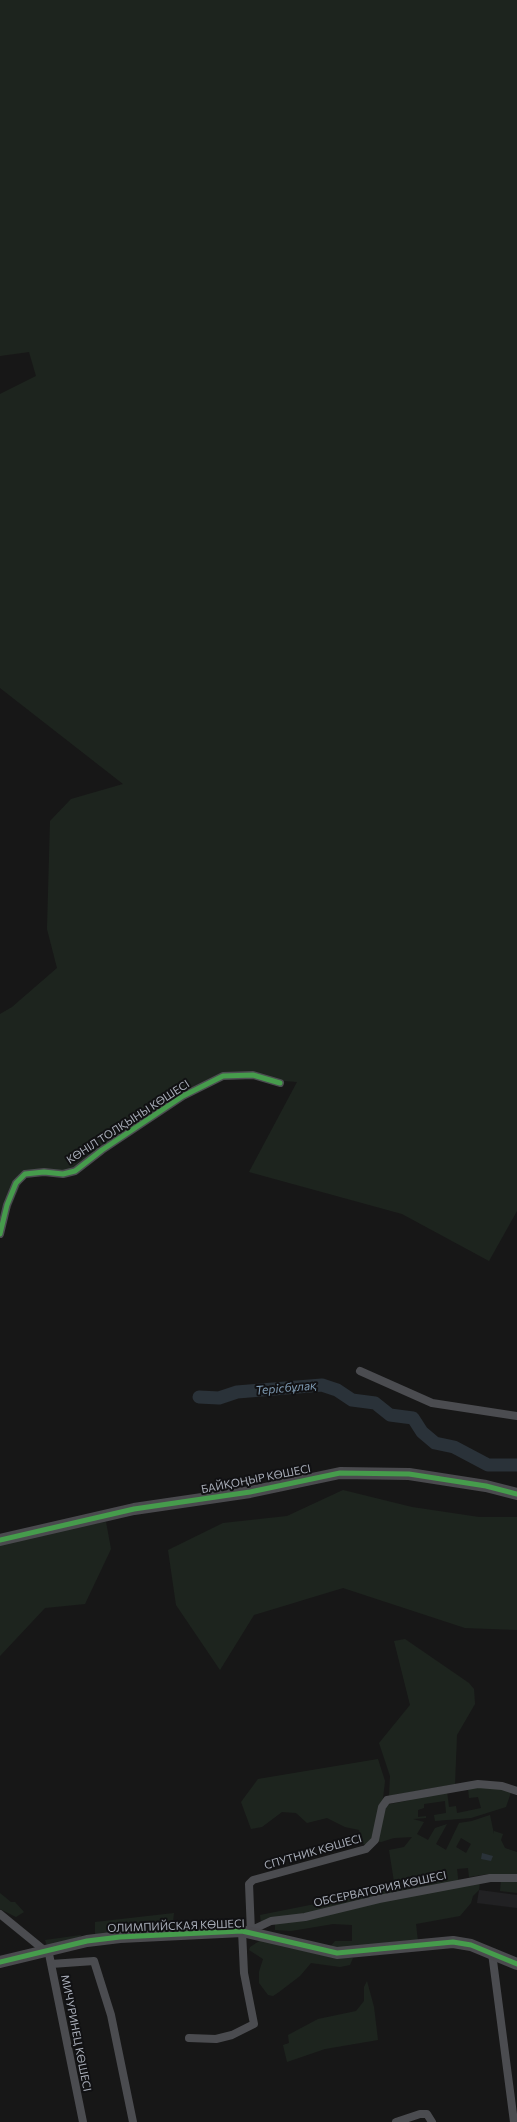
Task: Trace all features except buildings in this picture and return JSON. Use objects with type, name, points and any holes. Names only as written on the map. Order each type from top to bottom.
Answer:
[{"type":"street","name":"КӨНІЛ ТОЛҚЫНЫ КӨШЕСІ","points":[[0,1234],[10,1198],[16,1183],[25,1174],[44,1172],[63,1174],[75,1171],[102,1150],[183,1096],[223,1076],[253,1075],[280,1082]]},
{"type":"street","points":[[360,1371],[432,1403],[517,1416]]},
{"type":"street","name":"БАЙҚОҢЫР КӨШЕСІ","points":[[0,1540],[134,1509],[250,1492],[340,1472],[409,1474],[486,1486],[517,1494]]},
{"type":"street","name":"СПУТНИК КӨШЕСІ","points":[[246,1932],[249,1884],[253,1880],[366,1849],[375,1840],[382,1807],[387,1800],[478,1784],[502,1786],[517,1791]]},
{"type":"street","name":"ОБСЕРВАТОРИЯ КӨШЕСІ","points":[[246,1932],[271,1921],[305,1916],[379,1899],[490,1878],[517,1878]]},
{"type":"street","points":[[0,1914],[46,1950]]},
{"type":"street","points":[[189,2038],[221,2038],[232,2035],[254,2024],[244,1973],[246,1932]]},
{"type":"street","name":"ОЛИМПИЙСКАЯ КӨШЕСІ","points":[[0,1962],[87,1941],[120,1937],[246,1932],[318,1950],[337,1953],[453,1942],[471,1945],[517,1964]]},
{"type":"street","name":"МИЧУРИНЕЦ КӨШЕСІ","points":[[46,1950],[51,1964],[83,2122]]},
{"type":"street","points":[[492,1953],[514,2122]]},
{"type":"street","points":[[51,1964],[94,1961],[111,2014],[133,2122]]},
{"type":"street","points":[[396,2122],[420,2114],[427,2114],[432,2122]]},
{"type":"shaded area","points":[[0,0],[517,0],[517,1211],[489,1261],[402,1214],[249,1172],[297,1082],[223,1076],[63,1174],[25,1174],[0,1233],[0,1014],[12,1007],[57,968],[47,929],[50,821],[71,799],[123,784],[0,688],[0,394],[36,376],[29,352],[0,356]]},
{"type":"shaded area","points":[[343,1490],[412,1507],[479,1517],[517,1517],[517,1630],[465,1628],[343,1588],[254,1615],[220,1670],[176,1605],[168,1550],[223,1523],[287,1516]]},
{"type":"shaded area","points":[[106,1522],[111,1549],[85,1604],[45,1608],[0,1656],[0,1536]]},
{"type":"shaded area","points":[[405,1639],[469,1683],[474,1689],[475,1704],[457,1735],[455,1784],[389,1796],[390,1776],[379,1743],[410,1705],[394,1641]]},
{"type":"shaded area","points":[[378,1759],[385,1781],[382,1807],[370,1847],[362,1843],[359,1830],[345,1827],[327,1818],[307,1823],[296,1813],[282,1812],[262,1827],[251,1829],[241,1802],[258,1779]]},
{"type":"shaded area","points":[[490,1786],[511,1792],[506,1807],[471,1818],[435,1821],[434,1815],[446,1813],[445,1801],[424,1804],[424,1808],[418,1810],[418,1817],[426,1816],[426,1818],[413,1819],[424,1822],[417,1834],[428,1840],[435,1828],[447,1824],[436,1844],[446,1850],[459,1823],[472,1821],[490,1815],[494,1834],[494,1831],[503,1834],[501,1840],[505,1848],[517,1852],[517,1876],[488,1874],[469,1877],[468,1868],[457,1869],[459,1887],[480,1882],[479,1890],[473,1896],[471,1903],[460,1916],[416,1924],[418,1942],[329,1948],[335,1941],[352,1941],[352,1925],[333,1924],[291,1931],[275,1930],[275,1919],[261,1923],[260,1915],[395,1888],[389,1850],[404,1847],[412,1837],[394,1838],[381,1842],[376,1841],[386,1805],[410,1800],[414,1797],[447,1791],[449,1807],[456,1806],[457,1813],[481,1808],[478,1797],[469,1798],[468,1788]],"holes":[[[461,1838],[471,1844],[466,1853],[456,1847]]]},
{"type":"shaded area","points":[[482,1853],[493,1856],[491,1861],[481,1859]]},
{"type":"shaded area","points":[[501,1880],[517,1881],[517,1893],[500,1891]]},
{"type":"shaded area","points":[[479,1890],[517,1895],[517,1908],[477,1903]]},
{"type":"shaded area","points":[[0,1893],[11,1902],[15,1902],[24,1912],[16,1917],[0,1909]]},
{"type":"shaded area","points":[[174,1913],[172,1930],[95,1935],[95,1922]]},
{"type":"shaded area","points":[[81,1935],[78,1941],[48,1949],[45,1940]]},
{"type":"shaded area","points":[[261,1940],[333,1958],[353,1958],[350,1965],[340,1967],[311,1963],[300,1976],[273,1996],[268,1995],[259,1983],[259,1972],[263,1959],[249,1950],[250,1947]]},
{"type":"shaded area","points":[[367,1981],[374,2007],[378,2040],[325,2049],[287,2062],[283,2045],[289,2043],[288,2035],[318,2019],[356,2011],[364,2001],[364,1987]]},
{"type":"waterway","name":"Терісбұлақ","points":[[199,1397],[219,1398],[237,1392],[322,1385],[337,1390],[352,1400],[375,1403],[390,1415],[413,1418],[422,1432],[435,1443],[454,1447],[488,1465],[517,1465]]},
{"type":"cycle path","points":[[0,1234],[7,1205],[16,1183],[25,1174],[44,1172],[63,1174],[75,1171],[102,1150],[183,1096],[223,1076],[253,1075],[280,1083]]},
{"type":"cycle path","points":[[0,1540],[134,1509],[250,1492],[340,1473],[409,1474],[486,1486],[517,1494]]},
{"type":"cycle path","points":[[0,1962],[87,1941],[120,1937],[242,1931],[337,1953],[453,1942],[471,1945],[517,1964]]}]
